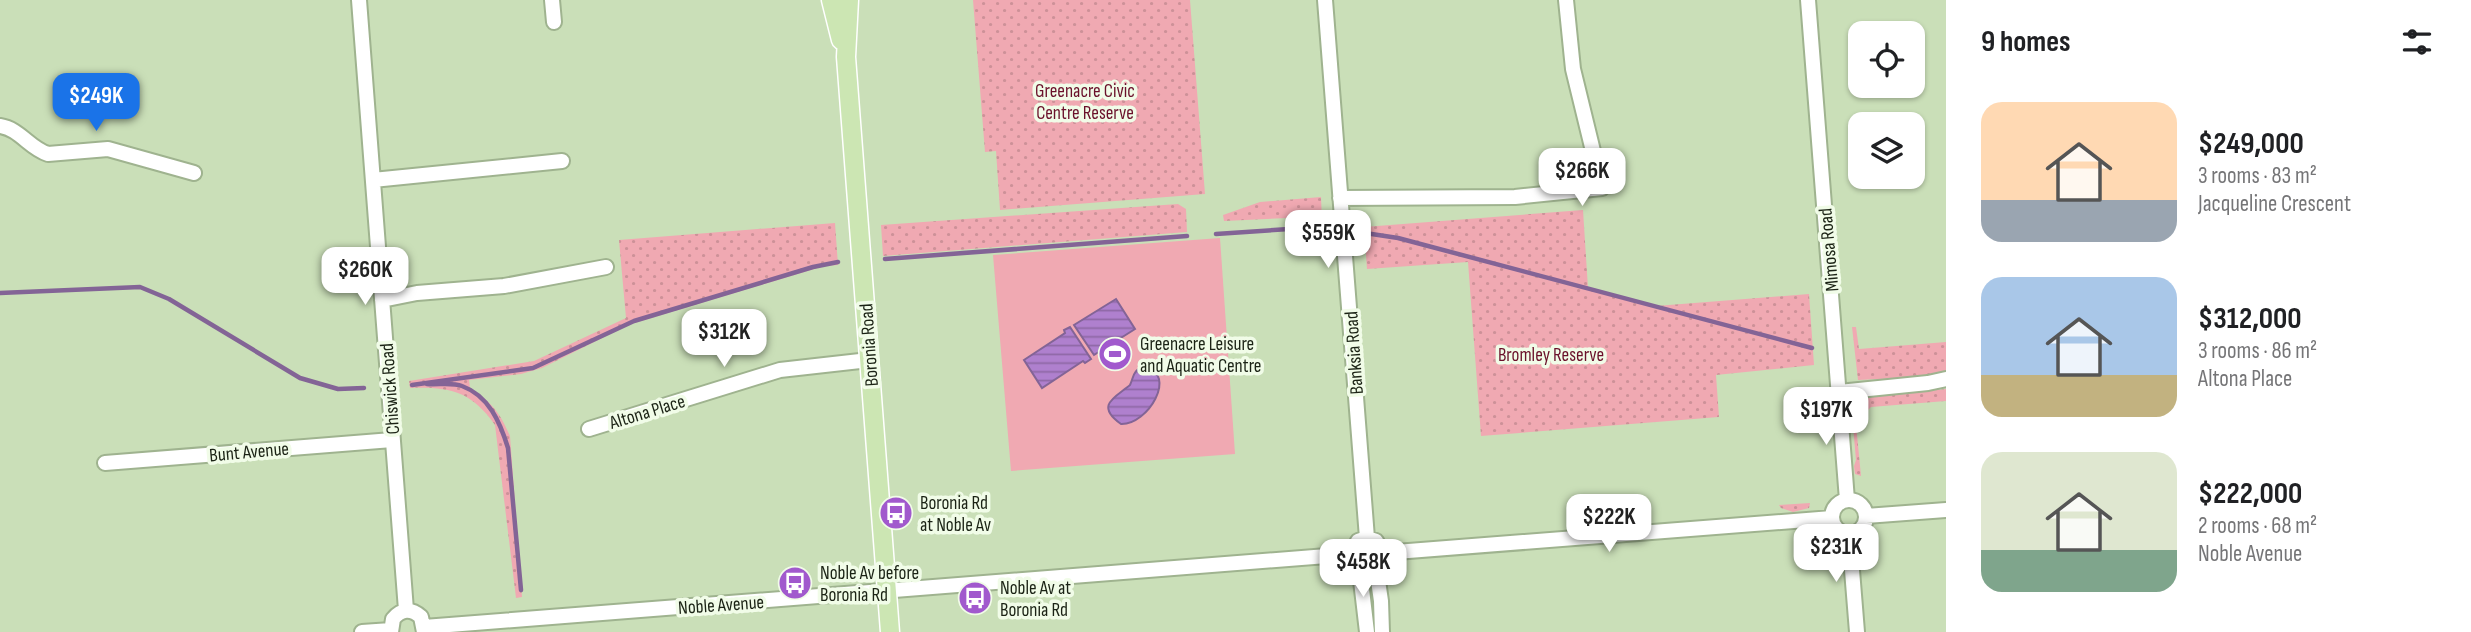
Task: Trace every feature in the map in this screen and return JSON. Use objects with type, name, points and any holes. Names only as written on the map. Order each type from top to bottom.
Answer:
[{"type":"main road","name":"Boronia Road","points":[[831,0],[846,57]]},
{"type":"main road","name":"Boronia Road","points":[[849,0],[846,57],[890,632]]},
{"type":"street","name":"Chiswick Road","points":[[359,0],[406,610]]},
{"type":"street","points":[[552,0],[554,22]]},
{"type":"street","name":"Banksia Road","points":[[1325,0],[1367,538]]},
{"type":"street","points":[[1340,198],[1515,197],[1602,188],[1574,76],[1566,0]]},
{"type":"street","name":"Mimosa Road","points":[[1808,0],[1847,500]]},
{"type":"street","points":[[0,126],[14,130],[39,151],[48,154],[108,149],[194,173]]},
{"type":"street","points":[[373,180],[562,161]]},
{"type":"street","points":[[382,300],[417,293],[504,286],[606,267]]},
{"type":"street","name":"Altona Place","points":[[589,429],[780,370],[869,360]]},
{"type":"street","points":[[1839,392],[1946,379]]},
{"type":"street","name":"Bunt Avenue","points":[[105,463],[392,440]]},
{"type":"street","points":[[1847,500],[1862,506],[1866,516],[1859,530],[1849,533],[1836,527],[1832,518],[1834,508],[1847,500]]},
{"type":"street","points":[[1866,516],[1946,510]]},
{"type":"street","points":[[1383,553],[1832,518]]},
{"type":"street","points":[[1849,533],[1857,632]]},
{"type":"street","points":[[1355,560],[1367,569],[1376,567],[1383,553],[1376,541],[1367,538],[1358,541],[1355,560],[1367,632]]},
{"type":"street","name":"Noble Avenue","points":[[424,629],[886,591],[1355,560]]},
{"type":"street","points":[[1376,567],[1382,632]]},
{"type":"street","points":[[362,632],[391,631],[393,619],[406,610],[421,617],[424,629]]},
{"type":"green space","name":"Greenacre Civic Centre Reserve","points":[[973,0],[1190,0],[1205,194],[1000,210],[996,151],[985,152]]},
{"type":"green space","points":[[1321,197],[1322,221],[1288,218],[1224,221],[1223,215],[1260,202]]},
{"type":"green space","points":[[1178,204],[1186,209],[1187,232],[883,256],[881,225]]},
{"type":"green space","name":"Bromley Reserve","points":[[1583,210],[1588,288],[1656,306],[1809,294],[1814,365],[1716,375],[1719,417],[1481,436],[1468,262],[1367,269],[1364,227]]},
{"type":"green space","points":[[835,223],[838,265],[824,266],[628,325],[542,368],[521,374],[469,380],[470,388],[494,408],[510,436],[522,597],[516,598],[495,425],[477,405],[459,393],[410,388],[409,381],[534,361],[626,318],[619,240]]},
{"type":"green space","name":"Greenacre Leisure and Aquatic Centre","points":[[1220,238],[1235,454],[1011,471],[993,255]]},
{"type":"green space","points":[[1852,327],[1856,327],[1859,349],[1946,342],[1946,372],[1920,377],[1858,380]]},
{"type":"green space","points":[[1946,389],[1946,401],[1871,407],[1860,416],[1860,399]]},
{"type":"green space","points":[[1854,404],[1861,476],[1855,474],[1854,466]]},
{"type":"green space","points":[[1810,503],[1809,508],[1793,512],[1779,505]]},
{"type":"shaded area","points":[[1116,299],[1135,329],[1094,355],[1074,325]]},
{"type":"shaded area","points":[[1070,327],[1091,359],[1085,363],[1083,361],[1042,388],[1024,360]]},
{"type":"shaded area","points":[[1145,367],[1155,372],[1159,379],[1156,398],[1141,416],[1121,424],[1109,412],[1108,406],[1130,385],[1136,371]]},
{"type":"waterway","points":[[1216,234],[1289,229],[1319,230]]},
{"type":"waterway","points":[[1365,233],[1398,238],[1812,348]]},
{"type":"waterway","points":[[885,259],[1187,236]]},
{"type":"waterway","points":[[412,385],[533,368],[634,321],[813,267],[838,262]]},
{"type":"waterway","points":[[0,293],[140,287],[169,299],[300,378],[338,389],[364,388]]},
{"type":"waterway","points":[[427,384],[454,384],[471,390],[486,403],[501,429],[508,448],[521,590]]},
{"type":"place","name":"Greenacre Leisure and Aquatic Centre","points":[[1115,354]]},
{"type":"place","name":"Boronia Rd at Noble Av","points":[[896,513]]},
{"type":"place","name":"Noble Av before Boronia Rd","points":[[795,583]]},
{"type":"place","name":"Noble Av at Boronia Rd","points":[[975,598]]}]
